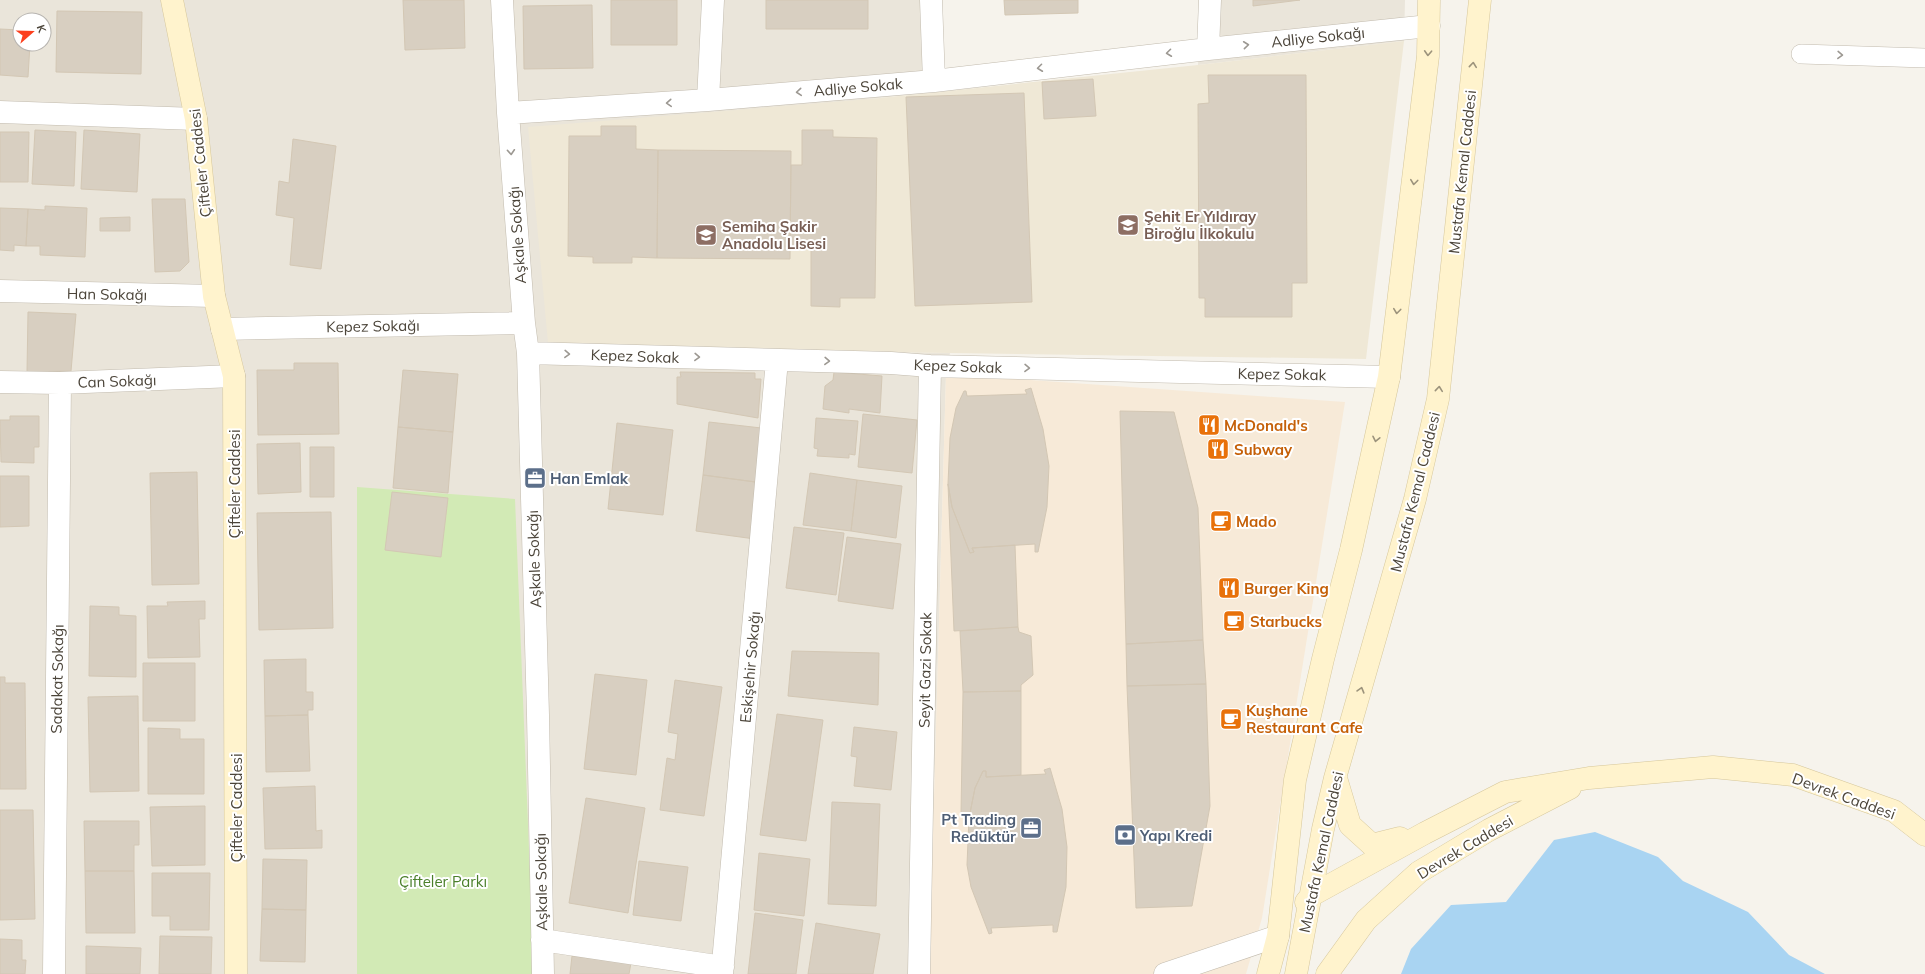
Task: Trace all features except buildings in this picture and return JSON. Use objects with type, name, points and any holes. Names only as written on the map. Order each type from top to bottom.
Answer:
[{"type":"street","name":"Çifteler Caddesi","points":[[172,0],[196,119],[214,296],[234,376],[236,974]]},
{"type":"street","name":"Aşkale Sokağı","points":[[502,0],[508,113],[524,323],[528,353],[543,974]]},
{"type":"street","points":[[708,100],[712,0]]},
{"type":"street","points":[[931,0],[934,81]]},
{"type":"street","points":[[1208,49],[1210,0]]},
{"type":"street","name":"Mustafa Kemal Caddesi","points":[[1268,974],[1278,936],[1295,780],[1323,659],[1351,550],[1389,377],[1417,157],[1428,56],[1430,0]]},
{"type":"street","name":"Mustafa Kemal Caddesi","points":[[1296,974],[1312,895],[1323,829],[1335,778],[1416,499],[1438,399],[1480,0]]},
{"type":"street","name":"Adliye Sokağı","points":[[1208,49],[1429,26]]},
{"type":"street","name":"Adliye Sokak","points":[[508,113],[708,100],[934,81],[1208,49]]},
{"type":"street","points":[[0,112],[196,119]]},
{"type":"street","name":"Han Sokağı","points":[[0,291],[214,296]]},
{"type":"street","name":"Kepez Sokağı","points":[[222,330],[524,323]]},
{"type":"street","name":"Kepez Sokak","points":[[528,353],[930,366],[1389,377]]},
{"type":"street","name":"Eskişehir Sokağı","points":[[722,970],[777,360]]},
{"type":"street","name":"Seyit Gazi Sokak","points":[[919,974],[930,366]]},
{"type":"street","name":"Can Sokağı","points":[[0,382],[60,383],[234,376]]},
{"type":"street","name":"Sadakat Sokağı","points":[[54,974],[60,383]]},
{"type":"street","name":"Devrek Caddesi","points":[[1278,936],[1312,895],[1425,833],[1505,792],[1589,778],[1713,766],[1793,775],[1894,811],[1925,835]]},
{"type":"street","name":"Devrek Caddesi","points":[[1335,778],[1350,825],[1372,845],[1425,833]]},
{"type":"street","name":"Devrek Caddesi","points":[[1327,974],[1366,920],[1419,872],[1489,830],[1589,778]]},
{"type":"street","points":[[1165,974],[1278,936]]},
{"type":"street","points":[[542,940],[722,970]]},
{"type":"lane","points":[[1800,54],[1925,58]]},
{"type":"shaded area","points":[[0,0],[941,0],[944,91],[870,99],[880,352],[950,353],[946,374],[929,974],[534,974],[357,488],[357,974],[0,974]]},
{"type":"shaded area","points":[[1201,0],[1405,0],[1404,41],[1198,65]]},
{"type":"shaded area","name":"Şehit Er Yıldıray Biroğlu İlkokulu","points":[[1404,41],[1366,359],[880,352],[548,343],[528,127],[870,99],[1198,65]]},
{"type":"shaded area","points":[[946,374],[1345,402],[1262,918],[1246,974],[929,974]]},
{"type":"green space","name":"Çifteler Parkı","points":[[357,487],[515,499],[534,974],[357,974]]},
{"type":"water","points":[[1595,832],[1658,857],[1683,881],[1748,912],[1789,955],[1825,974],[1401,974],[1411,949],[1451,905],[1506,902],[1554,840]]},
{"type":"place","name":"Şehit Er Yıldıray Biroğlu İlkokulu","points":[[1128,225]]},
{"type":"place","name":"Semiha Şakir Anadolu Lisesi","points":[[706,235]]},
{"type":"place","name":"McDonald's","points":[[1209,425]]},
{"type":"place","name":"Subway","points":[[1218,449]]},
{"type":"place","name":"Han Emlak","points":[[535,478]]},
{"type":"place","name":"Mado","points":[[1221,521]]},
{"type":"place","name":"Burger King","points":[[1229,588]]},
{"type":"place","name":"Starbucks","points":[[1234,621]]},
{"type":"place","name":"Kuşhane Restaurant Cafe","points":[[1231,719]]},
{"type":"place","name":"Pt Trading Redüktür","points":[[1031,828]]},
{"type":"place","name":"Yapı Kredi","points":[[1125,835]]}]
